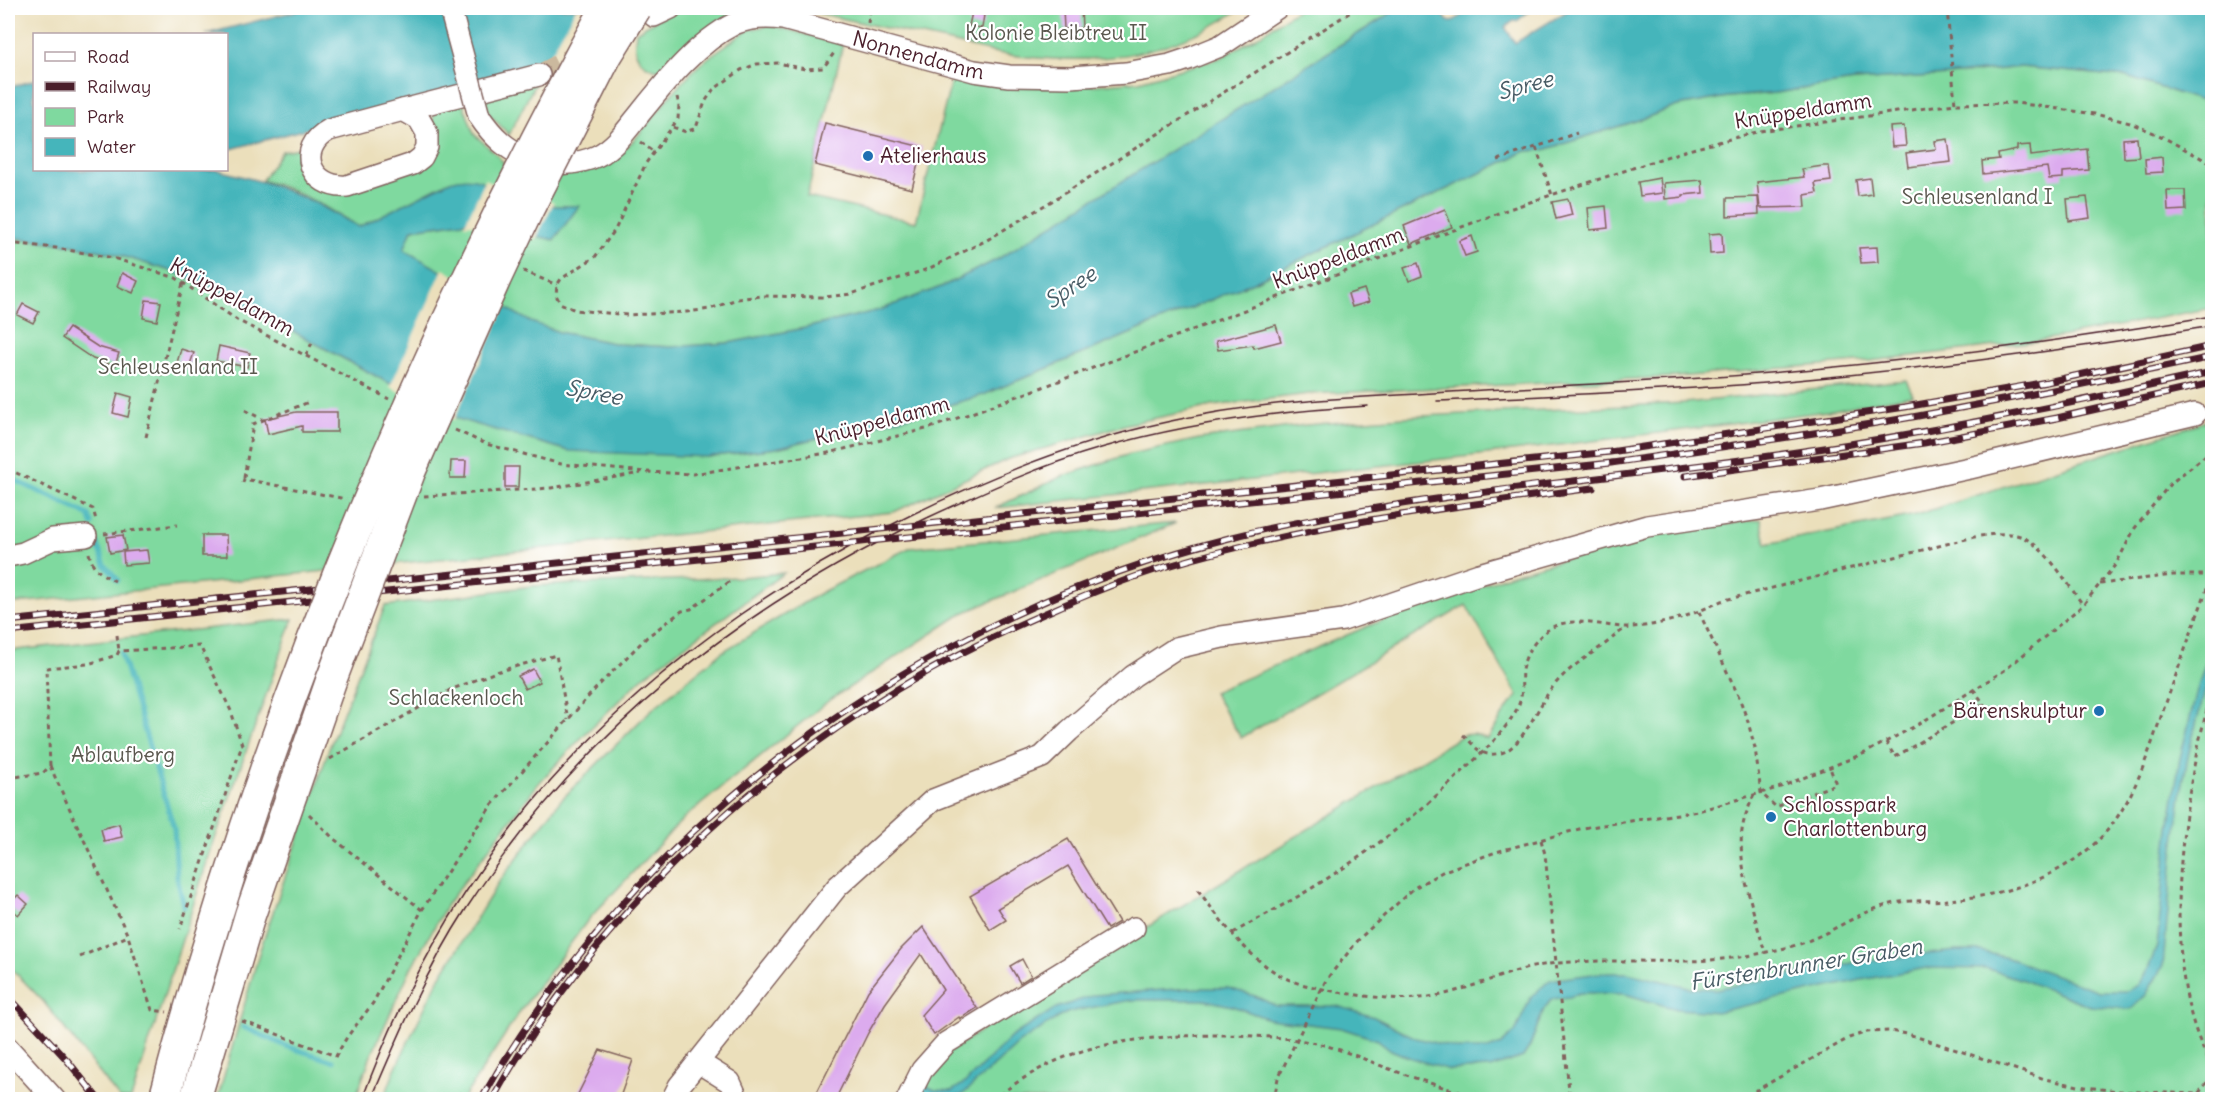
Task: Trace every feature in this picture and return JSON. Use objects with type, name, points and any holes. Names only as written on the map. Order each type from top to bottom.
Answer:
[{"type":"highway","points":[[164,1100],[224,893],[303,665],[383,464],[485,240],[549,113],[606,8]]},
{"type":"highway","points":[[195,1100],[250,915],[332,678],[411,472],[528,210],[607,56],[654,10]]},
{"type":"street","name":"Nonnendamm","points":[[450,8],[479,116],[491,134],[512,152],[544,164],[570,162],[597,156],[620,138],[697,50],[726,29],[750,19],[783,19],[974,71],[1009,76],[1071,77],[1146,70],[1188,59],[1220,46],[1278,8]]},
{"type":"street","points":[[403,110],[419,119],[428,133],[427,147],[418,161],[347,186],[328,184],[316,175],[310,161],[310,153],[316,140],[328,130],[403,110],[539,75]]},
{"type":"street","points":[[672,1100],[679,1086],[837,887],[933,800],[1042,757],[1133,676],[1176,648],[1222,637],[1343,620],[1479,574],[1647,526],[1820,500],[1970,468],[2194,414]]},
{"type":"street","points":[[8,556],[23,553],[53,539],[92,535]]},
{"type":"street","points":[[907,1100],[922,1070],[946,1043],[1134,928]]},
{"type":"street","points":[[8,1048],[55,1100]]},
{"type":"street","points":[[698,1062],[730,1082],[738,1100]]},
{"type":"path","points":[[667,82],[675,92],[679,105],[678,119],[646,163],[615,230],[605,244],[590,262],[561,279],[557,285],[556,295],[560,303],[575,310],[628,315],[687,312],[710,309],[737,299],[761,296],[825,297],[851,294],[928,269],[987,240],[1060,196],[1357,8]]},
{"type":"path","points":[[1947,8],[1955,105]]},
{"type":"path","points":[[673,127],[686,132],[696,128],[705,102],[713,90],[741,70],[757,64],[778,63],[805,69],[823,68],[833,56],[841,35]]},
{"type":"path","name":"Knüppeldamm","points":[[475,439],[561,465],[693,474],[828,453],[930,428],[1509,209],[1680,152],[1760,131],[1955,105],[2016,103],[2095,114],[2130,123],[2159,135],[2212,164]]},
{"type":"path","points":[[1498,160],[1577,133]]},
{"type":"path","points":[[1536,147],[1552,195]]},
{"type":"path","name":"Knüppeldamm","points":[[8,243],[56,248],[113,258],[183,282],[237,320],[364,386]]},
{"type":"path","points":[[146,437],[183,282]]},
{"type":"path","points":[[306,355],[312,343]]},
{"type":"path","points":[[309,402],[254,424],[244,481],[346,499]]},
{"type":"path","points":[[245,410],[262,419]]},
{"type":"path","points":[[1274,1100],[1278,1078],[1322,988],[1333,971],[1360,938],[1414,888],[1444,871],[1496,852],[1597,825],[1698,811],[1761,793],[1830,768],[1886,742],[2005,670],[2083,605],[2116,564],[2134,528],[2170,484],[2212,450]]},
{"type":"path","points":[[8,469],[93,509],[92,565],[101,574],[115,581]]},
{"type":"path","points":[[417,496],[551,488],[600,479],[622,478],[646,472]]},
{"type":"path","points":[[92,535],[177,525]]},
{"type":"path","points":[[1462,735],[1482,753],[1495,754],[1508,751],[1527,728],[1552,686],[1585,657],[1619,631],[1629,627],[1679,618],[1699,612],[1721,601],[1974,537],[2007,534],[2025,538],[2044,553],[2083,605]]},
{"type":"path","points":[[1198,890],[1253,956],[1284,977],[1302,985],[1400,999],[1433,997],[1504,974],[1557,963],[1696,962],[1765,953],[1808,942],[1853,919],[1892,903],[1976,898],[2019,888],[2063,866],[2094,845],[2123,809],[2146,759],[2212,575],[2173,575],[2100,584]]},
{"type":"path","points":[[234,1020],[246,1021],[336,1056],[346,1037],[373,1003],[422,910],[491,806],[597,687],[646,637],[729,582]]},
{"type":"path","points":[[1699,612],[1739,697],[1748,722],[1755,748],[1761,793],[1776,807],[1836,784],[1830,768]]},
{"type":"path","points":[[1233,933],[1353,862],[1415,815],[1482,753],[1514,714],[1520,700],[1523,666],[1536,641],[1543,634],[1557,625],[1567,623],[1599,623],[1629,627]]},
{"type":"path","points":[[117,635],[119,651],[117,655],[88,664],[46,668],[50,766],[128,936],[152,1010],[176,1013]]},
{"type":"path","points":[[119,651],[200,646],[226,701],[242,745],[250,754]]},
{"type":"path","points":[[321,764],[450,690],[496,672],[556,655],[568,720]]},
{"type":"path","points":[[1886,742],[1895,757],[1984,704],[1974,690]]},
{"type":"path","points":[[2212,692],[2189,793],[2180,874],[2184,981],[2197,1033],[2212,1066]]},
{"type":"path","points":[[180,929],[242,745]]},
{"type":"path","points":[[8,778],[43,773],[50,766]]},
{"type":"path","points":[[1754,795],[1743,825],[1742,853],[1746,881],[1765,953]]},
{"type":"path","points":[[308,813],[333,838],[422,910]]},
{"type":"path","points":[[1541,840],[1545,854],[1570,1100]]},
{"type":"path","points":[[80,957],[128,936]]},
{"type":"path","points":[[1739,1100],[1849,1038],[1867,1032],[1908,1034],[2035,1076],[2078,1086],[2117,1092],[2198,1094]]},
{"type":"path","points":[[993,1100],[1048,1064],[1076,1053],[1099,1046],[1146,1039],[1195,1036],[1263,1036],[1296,1039],[1330,1047],[1434,1085],[1488,1100]]},
{"type":"path","points":[[2196,1100],[2212,1077]]},
{"type":"green space","points":[[683,8],[751,8],[666,70],[650,68],[637,54],[636,32],[657,19]]},
{"type":"green space","name":"Kolonie Bleibtreu II","points":[[794,8],[1242,8],[1214,25],[1157,48],[1128,55],[1067,59],[996,53]]},
{"type":"green space","points":[[1300,8],[1399,8],[999,259],[941,287],[880,310],[728,343],[671,347],[618,344],[559,332],[531,323],[403,250],[412,229],[470,221],[554,240],[578,206],[555,206],[490,185],[450,181],[359,227],[300,194],[262,180],[282,151],[307,147],[323,188],[417,167],[436,110],[461,97],[474,134],[508,168],[563,175],[587,171],[618,155],[635,139],[681,83],[713,54],[748,30],[770,25],[843,44],[807,197],[916,222],[951,82],[957,75],[1095,85],[1139,81],[1220,58]]},
{"type":"green space","points":[[2021,67],[2127,77],[2202,101],[2212,107],[2212,308],[2038,341],[1870,361],[1676,377],[1309,394],[1213,406],[1128,424],[1008,459],[894,512],[8,604],[8,237],[66,244],[112,253],[171,271],[215,289],[461,420],[707,457],[776,448],[914,415],[983,395],[1249,284],[1526,151],[1544,150],[1677,106],[1854,81]]},
{"type":"green space","points":[[537,80],[509,135],[489,114],[483,93]]},
{"type":"green space","points":[[1906,380],[1913,395],[1827,411],[1471,456],[995,508],[1063,476],[1130,454],[1199,439],[1306,425],[1403,417],[1685,403]]},
{"type":"green space","name":"Schlosspark Charlottenburg","points":[[2212,419],[2212,1099],[913,1100],[947,1053],[1032,997],[1463,735],[1474,734],[1488,739],[1510,704],[1518,696],[1466,605],[1241,738],[1213,692],[1373,624],[1509,575],[1643,537],[1761,519],[1766,544],[1916,515]]},
{"type":"green space","points":[[1176,523],[963,613],[827,702],[684,818],[588,920],[521,1010],[463,1099],[384,1099],[395,1069],[437,982],[499,882],[560,801],[650,711],[722,652],[822,592],[909,548]]},
{"type":"green space","name":"Schlackenloch","points":[[784,573],[644,676],[538,784],[448,903],[411,968],[370,1058],[355,1099],[217,1100],[260,950],[330,746],[385,606],[532,586]]},
{"type":"green space","name":"Ablaufberg","points":[[293,619],[210,853],[131,1099],[120,1099],[43,1001],[8,965],[8,651]]},
{"type":"water","points":[[307,8],[644,8],[533,69],[228,150],[228,33],[210,33]]},
{"type":"water","name":"Spree","points":[[1399,8],[1450,8],[1443,15],[1452,22],[1472,8],[1533,8],[1505,27],[1515,43],[1572,8],[2212,8],[2212,107],[2202,101],[2127,77],[2021,67],[1854,81],[1677,106],[1544,150],[1526,151],[1249,284],[983,395],[914,415],[776,448],[707,457],[569,451],[461,420],[215,289],[171,271],[112,253],[66,244],[8,237],[8,88],[33,80],[33,171],[222,171],[270,184],[312,201],[359,227],[450,181],[461,178],[480,180],[555,206],[579,206],[554,240],[470,221],[412,229],[404,250],[531,322],[559,332],[618,344],[671,347],[728,343],[805,328],[880,310],[941,287],[998,259]]},
{"type":"water","points":[[2212,642],[2212,665],[2190,747],[2182,788],[2163,966],[2146,995],[2131,1009],[2090,1006],[1988,969],[1926,968],[1717,1012],[1676,1009],[1625,994],[1579,993],[1570,997],[1552,999],[1544,1009],[1530,1046],[1523,1057],[1490,1068],[1449,1070],[1408,1057],[1391,1050],[1378,1040],[1341,1028],[1269,1019],[1232,1006],[1205,1000],[1131,1000],[1069,1012],[1059,1017],[1019,1043],[962,1095],[937,1099],[917,1091],[922,1084],[935,1090],[952,1091],[966,1082],[1011,1037],[1056,1008],[1095,995],[1191,988],[1228,988],[1255,996],[1276,1006],[1337,1006],[1374,1017],[1416,1038],[1459,1049],[1488,1049],[1501,1044],[1515,1032],[1531,997],[1550,980],[1600,973],[1627,973],[1693,988],[1716,989],[1858,962],[1956,951],[1980,951],[2008,958],[2099,991],[2127,991],[2138,985],[2148,969],[2157,946],[2168,835],[2180,758]]},
{"type":"pier","points":[[576,8],[647,8],[543,68]]},
{"type":"pier","points":[[486,179],[492,183],[554,202],[536,239],[470,224],[464,225]]},
{"type":"pier","points":[[443,269],[506,305],[454,420],[390,387]]},
{"type":"building","points":[[1081,8],[1082,28],[1064,29],[1063,9]]},
{"type":"building","points":[[972,12],[984,15],[982,28],[969,26]]},
{"type":"building","name":"Atelierhaus","points":[[825,123],[922,147],[912,189],[815,165]]},
{"type":"building","points":[[1904,126],[1906,146],[1892,147],[1890,127]]},
{"type":"building","points":[[2137,138],[2139,157],[2124,158],[2123,139]]},
{"type":"building","points":[[1948,139],[1951,162],[1908,167],[1906,153],[1936,149],[1935,141]]},
{"type":"building","points":[[2030,145],[2031,156],[2087,149],[2089,170],[2063,172],[2063,178],[2049,179],[2047,167],[1983,174],[1982,161],[1999,159],[1998,154],[2017,150],[2017,146]]},
{"type":"building","points":[[2162,157],[2163,172],[2146,173],[2145,159]]},
{"type":"building","points":[[1829,166],[1831,181],[1815,183],[1817,193],[1805,195],[1806,207],[1760,208],[1757,182],[1804,177],[1802,169]]},
{"type":"building","points":[[1660,178],[1662,193],[1640,196],[1638,182]]},
{"type":"building","points":[[1870,178],[1872,194],[1858,196],[1856,180]]},
{"type":"building","points":[[1702,180],[1703,193],[1665,199],[1664,183]]},
{"type":"building","points":[[2167,190],[2185,190],[2186,210],[2168,211]]},
{"type":"building","points":[[1758,197],[1759,214],[1727,216],[1727,198]]},
{"type":"building","points":[[2087,197],[2090,218],[2069,221],[2067,199]]},
{"type":"building","points":[[1568,199],[1572,215],[1556,219],[1552,202]]},
{"type":"building","points":[[1606,206],[1608,228],[1590,230],[1588,208]]},
{"type":"building","points":[[1445,209],[1452,227],[1411,244],[1404,226]]},
{"type":"building","points":[[1722,233],[1723,253],[1710,254],[1709,234]]},
{"type":"building","points":[[1472,236],[1477,252],[1465,256],[1459,241]]},
{"type":"building","points":[[1877,247],[1878,262],[1861,263],[1859,248]]},
{"type":"building","points":[[1418,263],[1422,276],[1409,281],[1404,268]]},
{"type":"building","points":[[122,273],[138,281],[133,293],[117,286]]},
{"type":"building","points":[[1364,289],[1369,302],[1352,307],[1348,294]]},
{"type":"building","points":[[146,300],[161,302],[157,321],[143,318]]},
{"type":"building","points":[[23,304],[39,312],[33,323],[17,315]]},
{"type":"building","points":[[1276,325],[1281,341],[1254,348],[1253,345],[1218,350],[1216,341]]},
{"type":"building","points":[[69,328],[98,347],[119,353],[115,366],[93,359],[62,338]]},
{"type":"building","points":[[219,346],[250,353],[247,367],[216,361]]},
{"type":"building","points":[[181,349],[194,353],[188,370],[176,366]]},
{"type":"building","points":[[118,393],[132,397],[128,417],[113,413]]},
{"type":"building","points":[[296,412],[337,412],[337,432],[302,432],[302,426],[268,434],[265,419]]},
{"type":"building","points":[[451,461],[466,461],[465,478],[450,478]]},
{"type":"building","points":[[505,467],[519,467],[518,487],[505,487]]},
{"type":"building","points":[[123,535],[126,550],[110,553],[107,537]]},
{"type":"building","points":[[202,535],[226,535],[227,556],[202,556]]},
{"type":"building","points":[[147,550],[149,563],[124,565],[123,552]]},
{"type":"building","points":[[533,669],[540,682],[525,689],[518,676]]},
{"type":"building","points":[[119,824],[122,837],[104,841],[101,829]]},
{"type":"building","points":[[1068,839],[1119,922],[1107,929],[1068,866],[998,908],[1006,920],[990,930],[970,896]]},
{"type":"building","points":[[18,895],[28,904],[18,915],[8,905]]},
{"type":"building","points":[[923,927],[977,1008],[960,1019],[959,1017],[934,1035],[921,1015],[943,990],[921,954],[885,1004],[835,1100],[813,1100],[868,991],[901,949]]},
{"type":"building","points":[[1022,959],[1031,976],[1020,983],[1010,966]]},
{"type":"building","points":[[600,1050],[633,1060],[619,1100],[575,1100]]},
{"type":"waterway","name":"Fürstenbrunner Graben","points":[[8,477],[89,515],[92,524]]},
{"type":"waterway","points":[[96,541],[105,565],[118,580]]},
{"type":"waterway","points":[[121,653],[174,828],[177,877],[184,907]]},
{"type":"waterway","points":[[243,1027],[286,1046],[333,1061]]},
{"type":"tunnel","points":[[539,75],[584,52]]},
{"type":"tram line","points":[[362,1100],[402,1005],[450,917],[506,836],[569,761],[639,693],[716,632],[799,576],[889,526],[992,478],[1098,440],[1171,421],[1232,410],[1356,397],[1687,379],[1819,369],[2016,346],[2212,316]]},
{"type":"tram line","points":[[1437,401],[1691,388],[1831,377],[1995,358],[2212,326]]},
{"type":"tram line","points":[[371,1100],[426,978],[466,909],[512,845],[561,786],[613,731],[669,681],[728,635],[791,592],[857,554],[969,498],[1056,462],[1133,439],[1200,425],[1300,411],[1368,406]]},
{"type":"railway","points":[[8,621],[1610,452],[1905,407],[2047,382],[2212,346]]},
{"type":"railway","points":[[8,632],[1611,463],[1918,416],[2212,357]]},
{"type":"railway","points":[[481,1100],[546,998],[622,904],[707,819],[800,742],[900,675],[1006,619],[1118,572],[1233,537],[1287,524],[1430,500],[1849,444],[2006,416],[2212,372]]},
{"type":"railway","points":[[1685,476],[1924,443],[2057,418],[2212,383]]},
{"type":"railway","points":[[492,1100],[542,1020],[599,945],[662,875],[730,811],[804,752],[882,699],[963,652],[1106,588],[1217,552],[1377,519],[1593,488]]},
{"type":"railway","points":[[8,996],[67,1060],[99,1100]]},
{"type":"place","name":"Atelierhaus","points":[[868,156]]},
{"type":"place","name":"Bärenskulptur","points":[[2099,711]]},
{"type":"place","name":"Schlosspark Charlottenburg","points":[[1771,817]]},
{"type":"park label","name":"Schleusenland I","points":[[1977,197]]},
{"type":"park label","name":"Schleusenland II","points":[[178,367]]}]
